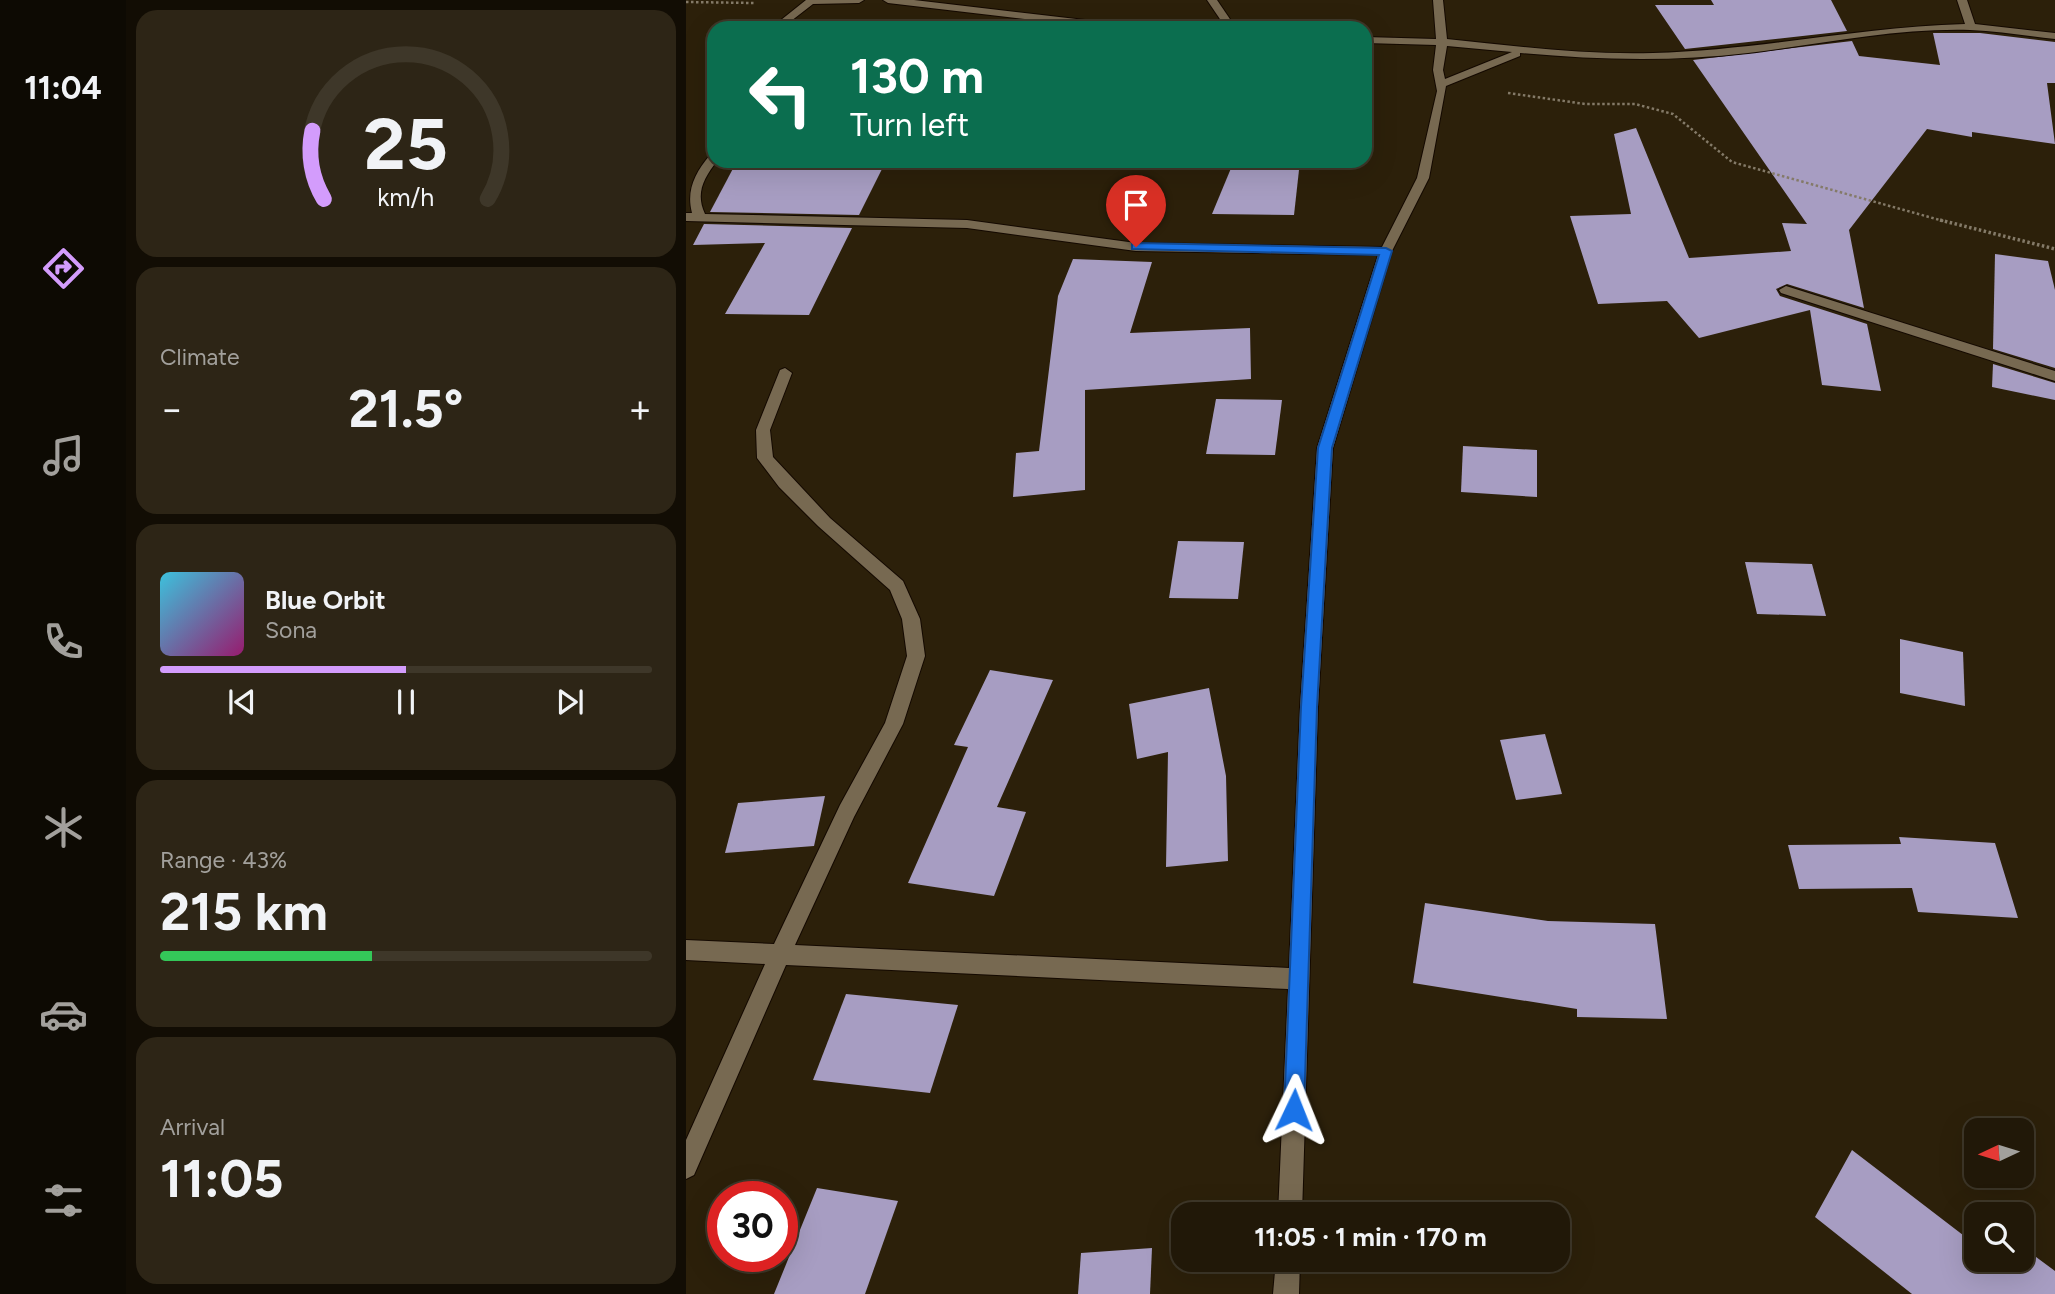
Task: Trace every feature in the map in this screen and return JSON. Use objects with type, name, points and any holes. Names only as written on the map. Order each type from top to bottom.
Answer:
[{"type":"street","points":[[785,21],[811,0],[859,0]]},
{"type":"street","points":[[888,0],[1068,21]]},
{"type":"street","points":[[1212,0],[1226,21]]},
{"type":"street","points":[[1290,1202],[1309,707],[1325,448],[1386,251],[1423,178],[1441,88],[1438,70],[1442,42],[1438,0]]},
{"type":"street","points":[[1962,0],[1972,27]]},
{"type":"street","points":[[1372,40],[1442,42],[1523,52],[1578,55],[1745,50],[1909,29],[1972,27],[2055,36]]},
{"type":"street","points":[[1441,88],[1475,68],[1523,52]]},
{"type":"street","points":[[707,168],[692,190],[693,217],[967,225],[1136,247],[1386,251]]},
{"type":"street","points":[[1786,290],[2055,376]]},
{"type":"street","points":[[686,1167],[779,956],[847,811],[894,724],[916,656],[911,619],[897,586],[824,522],[765,458],[763,430],[785,373]]},
{"type":"street","points":[[686,950],[1299,979]]},
{"type":"street","points":[[1286,1294],[1287,1272]]},
{"type":"path","points":[[686,2],[811,0]]},
{"type":"path","points":[[1441,88],[1486,88],[1534,99],[1585,104],[1635,104],[1673,114],[1731,162],[1911,214],[2055,249]]},
{"type":"building","points":[[1711,0],[1831,0],[1847,31],[1685,49],[1655,5],[1714,5]]},
{"type":"building","points":[[1933,33],[1980,33],[2055,42],[2055,83],[2047,83],[2055,144],[1972,132],[1972,137],[1927,129],[1849,230],[1864,308],[1787,284],[1776,289],[1780,296],[1867,324],[1881,391],[1822,385],[1810,310],[1699,338],[1667,301],[1598,304],[1570,216],[1631,214],[1614,134],[1636,128],[1689,258],[1791,251],[1782,223],[1807,224],[1693,60],[1852,41],[1859,56],[1940,65]]},
{"type":"building","points":[[733,168],[882,168],[859,215],[710,212]]},
{"type":"building","points":[[1231,168],[1299,168],[1294,215],[1212,214]]},
{"type":"building","points":[[704,224],[852,228],[809,315],[725,314],[765,243],[693,245]]},
{"type":"building","points":[[1995,254],[2048,261],[2055,290],[2055,368],[1993,349]]},
{"type":"building","points":[[1073,259],[1152,262],[1130,333],[1250,328],[1251,379],[1085,390],[1085,490],[1013,497],[1016,453],[1039,451],[1058,296]]},
{"type":"building","points":[[1993,364],[2055,383],[2055,400],[1992,387]]},
{"type":"building","points":[[1216,399],[1282,400],[1275,455],[1206,454]]},
{"type":"building","points":[[1463,446],[1537,450],[1537,497],[1461,492]]},
{"type":"building","points":[[1178,541],[1244,542],[1238,599],[1169,598]]},
{"type":"building","points":[[1745,562],[1812,564],[1826,616],[1757,614]]},
{"type":"building","points":[[1900,639],[1963,652],[1965,706],[1900,693]]},
{"type":"building","points":[[990,670],[1053,680],[997,807],[1026,812],[994,896],[908,883],[968,747],[954,745]]},
{"type":"building","points":[[1209,688],[1226,776],[1228,861],[1166,867],[1168,752],[1137,759],[1129,704]]},
{"type":"building","points":[[1545,734],[1562,794],[1516,800],[1500,740]]},
{"type":"building","points":[[825,796],[814,846],[725,853],[738,803]]},
{"type":"building","points":[[1899,837],[1995,843],[2018,918],[1918,912],[1912,888],[1799,889],[1788,845],[1901,844]]},
{"type":"building","points":[[1425,903],[1548,921],[1655,924],[1667,1019],[1577,1017],[1577,1009],[1413,983]]},
{"type":"building","points":[[846,994],[958,1005],[930,1093],[813,1080]]},
{"type":"building","points":[[1852,1150],[1964,1236],[1964,1272],[2034,1272],[2034,1256],[2055,1271],[2055,1294],[1912,1294],[1815,1217]]},
{"type":"building","points":[[817,1188],[898,1201],[865,1294],[774,1294],[783,1272],[798,1272],[798,1235]]},
{"type":"building","points":[[1152,1248],[1150,1294],[1078,1294],[1081,1253]]},
{"type":"route","points":[[1136,247],[1386,251],[1325,448],[1309,707],[1294,1110]]}]
